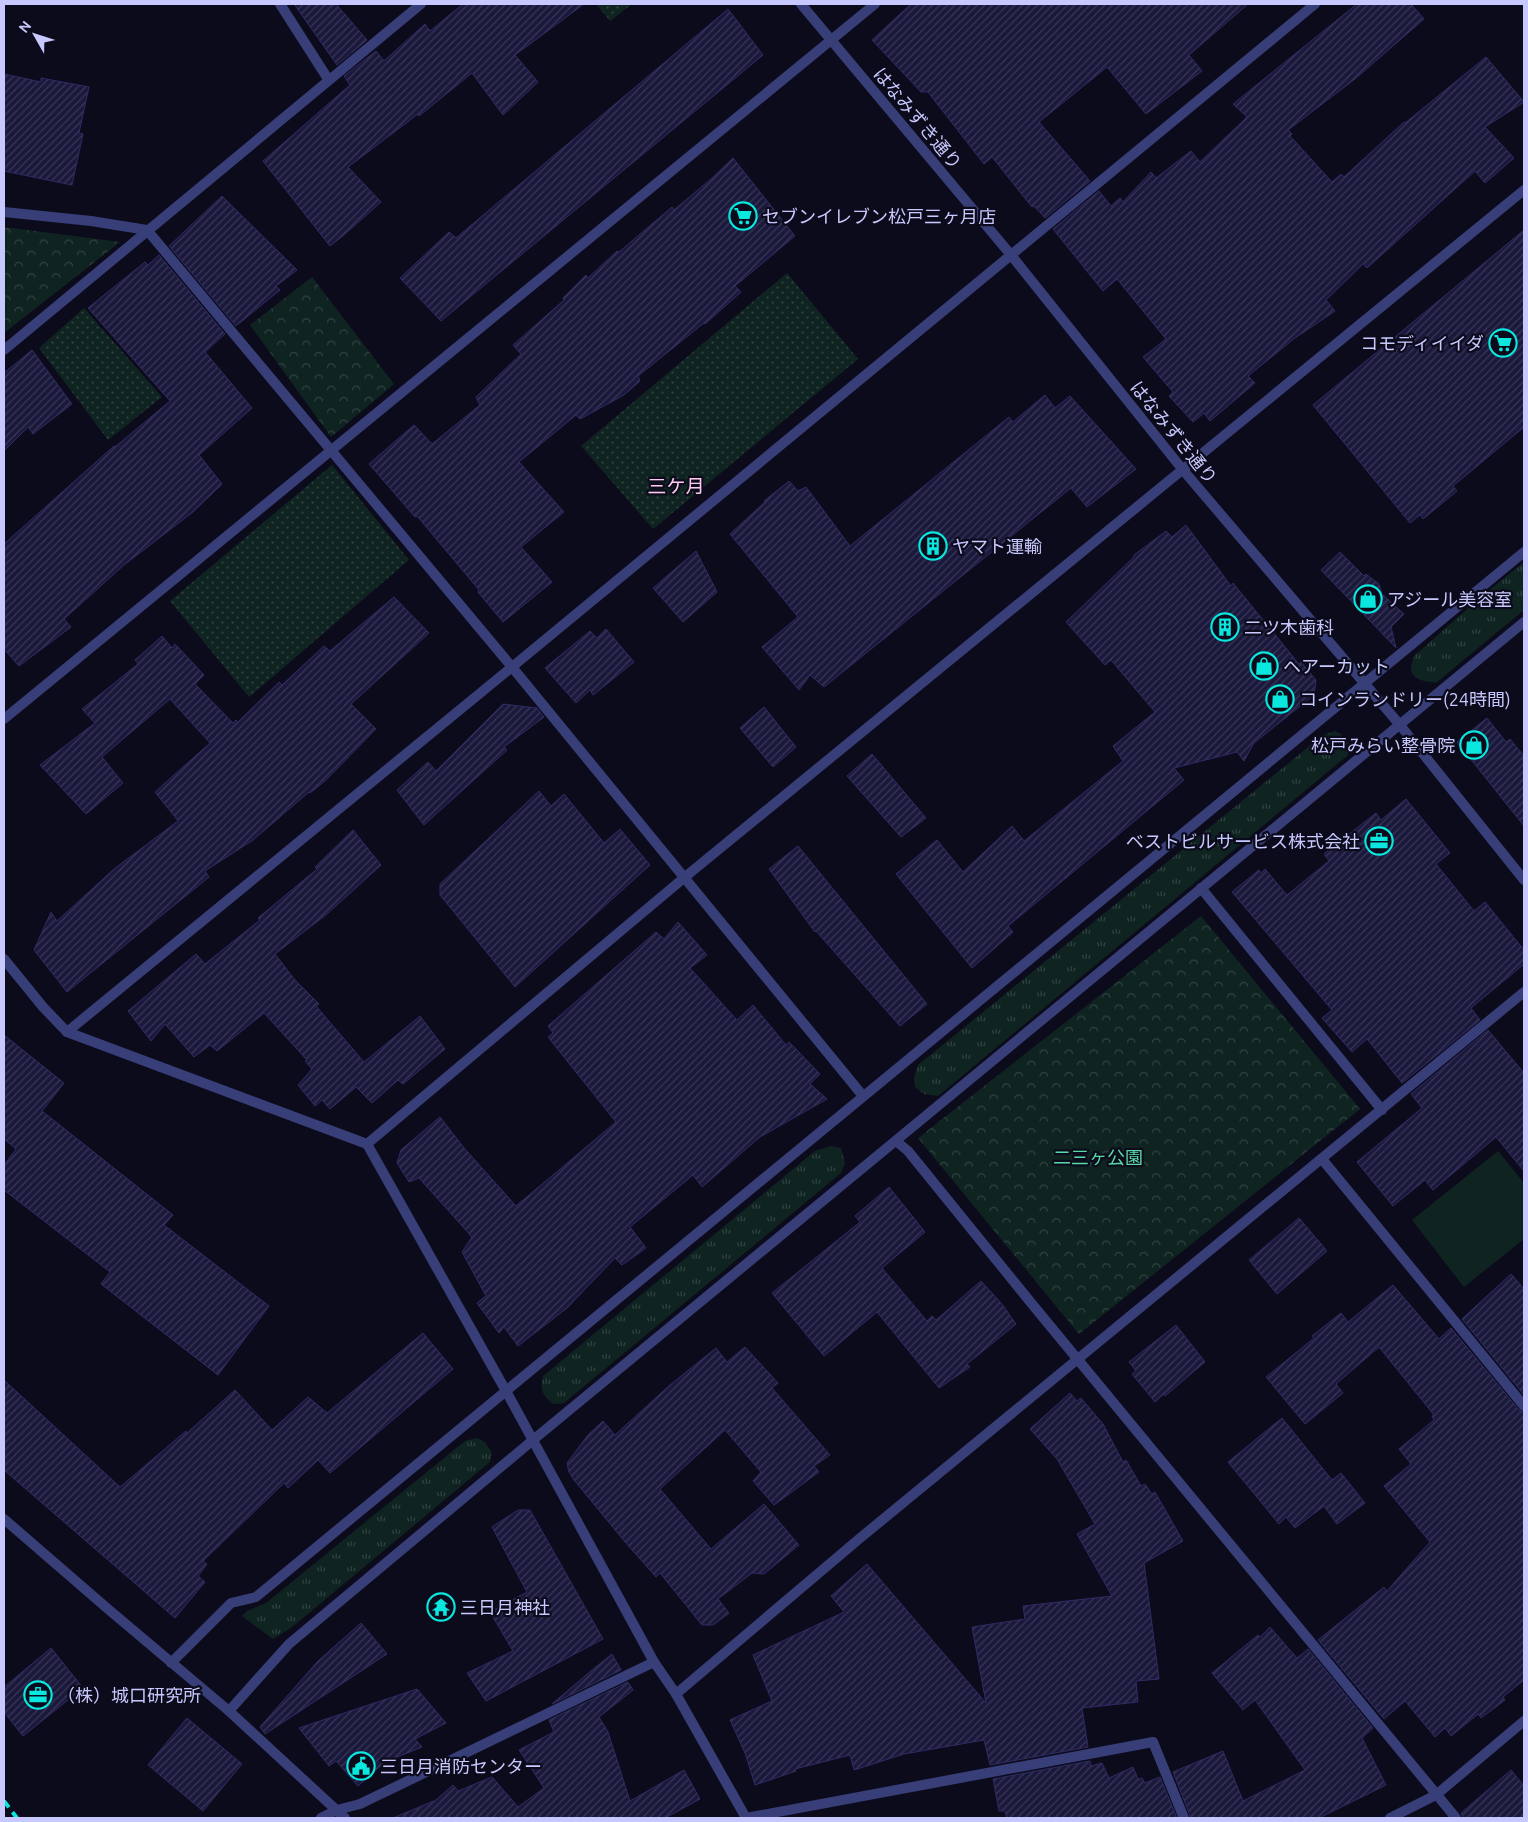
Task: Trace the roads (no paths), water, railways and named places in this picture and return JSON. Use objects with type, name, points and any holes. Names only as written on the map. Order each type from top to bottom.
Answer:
[{"type":"street","points":[[280,4],[328,79]]},
{"type":"street","points":[[4,350],[328,79],[421,4]]},
{"type":"street","name":"はなみずき通り","points":[[801,4],[1011,255],[1183,470],[1400,725],[1524,880]]},
{"type":"street","points":[[4,719],[875,4]]},
{"type":"street","points":[[67,1032],[1315,4]]},
{"type":"street","points":[[366,1144],[685,877],[1524,190]]},
{"type":"street","points":[[4,212],[91,221],[147,230],[512,667],[863,1096]]},
{"type":"street","points":[[171,1663],[230,1603],[256,1597],[1524,552]]},
{"type":"street","points":[[229,1711],[289,1644],[532,1440],[1524,622]]},
{"type":"street","points":[[1201,888],[1382,1110]]},
{"type":"street","points":[[4,959],[43,1007],[67,1032],[366,1144],[506,1390],[654,1662],[676,1694],[746,1818],[1153,1742],[1184,1818]]},
{"type":"street","points":[[676,1694],[859,1539],[1524,992]]},
{"type":"street","points":[[896,1141],[908,1151],[1456,1818]]},
{"type":"street","points":[[1322,1159],[1524,1406]]},
{"type":"street","points":[[4,1519],[229,1711],[345,1818]]},
{"type":"street","points":[[320,1818],[337,1810],[360,1804],[654,1662]]},
{"type":"street","points":[[1390,1818],[1436,1795],[1524,1721]]},
{"type":"railway","points":[[4,1801],[17,1818]]},
{"type":"place","name":"セブンイレブン松戸三ヶ月店","points":[[743,216]]},
{"type":"place","name":"コモディイイダ","points":[[1503,343]]},
{"type":"place","name":"ヤマト運輸","points":[[933,546]]},
{"type":"place","name":"アジール美容室","points":[[1368,599]]},
{"type":"place","name":"二ツ木歯科","points":[[1225,627]]},
{"type":"place","name":"ヘアーカット","points":[[1264,666]]},
{"type":"place","name":"コインランドリー(24時間)","points":[[1280,699]]},
{"type":"place","name":"松戸みらい整骨院","points":[[1474,745]]},
{"type":"place","name":"ベストビルサービス株式会社","points":[[1379,841]]},
{"type":"place","name":"三日月神社","points":[[441,1607]]},
{"type":"place","name":"（株）城口研究所","points":[[38,1695]]},
{"type":"place","name":"三日月消防センター","points":[[361,1766]]},
{"type":"district","name":"三ケ月","points":[[676,486]]},
{"type":"park label","name":"二三ヶ公園","points":[[1098,1157]]}]
